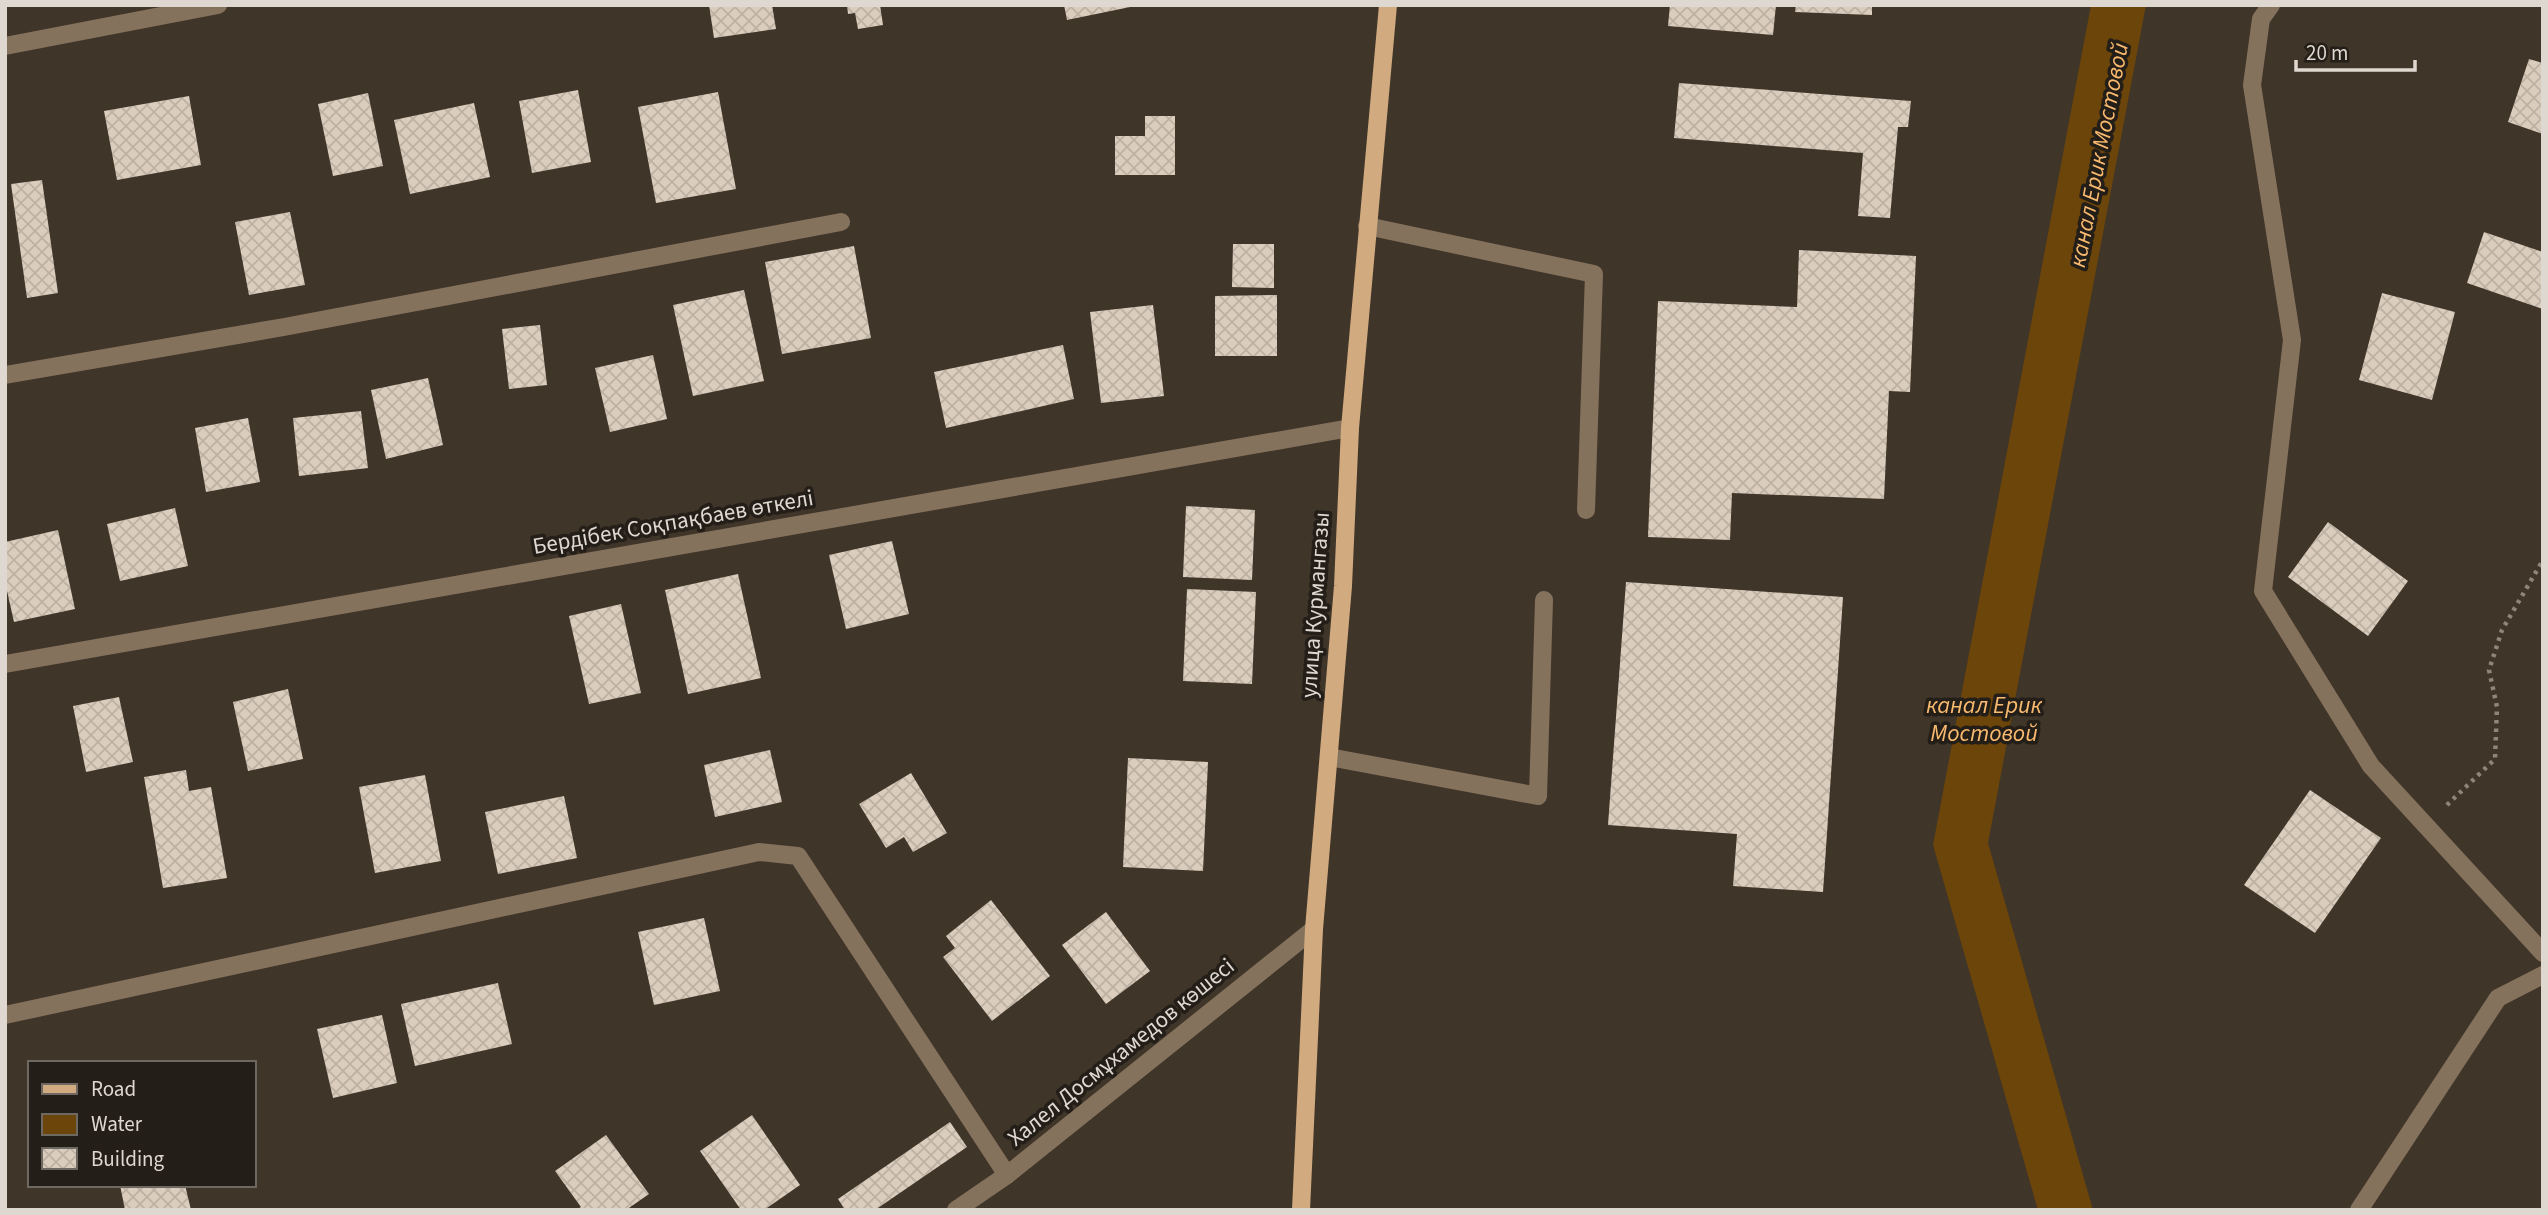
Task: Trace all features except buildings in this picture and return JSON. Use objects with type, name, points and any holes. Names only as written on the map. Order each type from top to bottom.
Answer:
[{"type":"main road","name":"улица Курмангазы","points":[[1301,1210],[1314,929],[1343,586],[1350,428],[1388,5]]},
{"type":"street","points":[[5,46],[218,5]]},
{"type":"street","points":[[2271,5],[2261,19],[2252,85],[2292,340],[2263,591],[2371,766],[2543,953]]},
{"type":"street","points":[[5,375],[284,327],[841,222]]},
{"type":"street","points":[[1367,226],[1594,274],[1586,510]]},
{"type":"street","name":"Бердібек Соқпақбаев өткелі","points":[[5,664],[1350,428]]},
{"type":"street","points":[[1329,757],[1538,796],[1544,600]]},
{"type":"street","points":[[5,1015],[759,852],[799,856],[1007,1175]]},
{"type":"street","name":"Халел Досмұхамедов көшесі","points":[[956,1210],[1007,1175],[1314,929]]},
{"type":"street","points":[[2359,1210],[2498,998],[2543,975]]},
{"type":"path","points":[[2426,825],[2496,759],[2497,707],[2489,670],[2502,630],[2543,560]]},
{"type":"water","name":"канал Ерик Мостовой","points":[[2091,5],[2146,5],[1988,843],[2093,1210],[2038,1210],[1933,845]]}]
